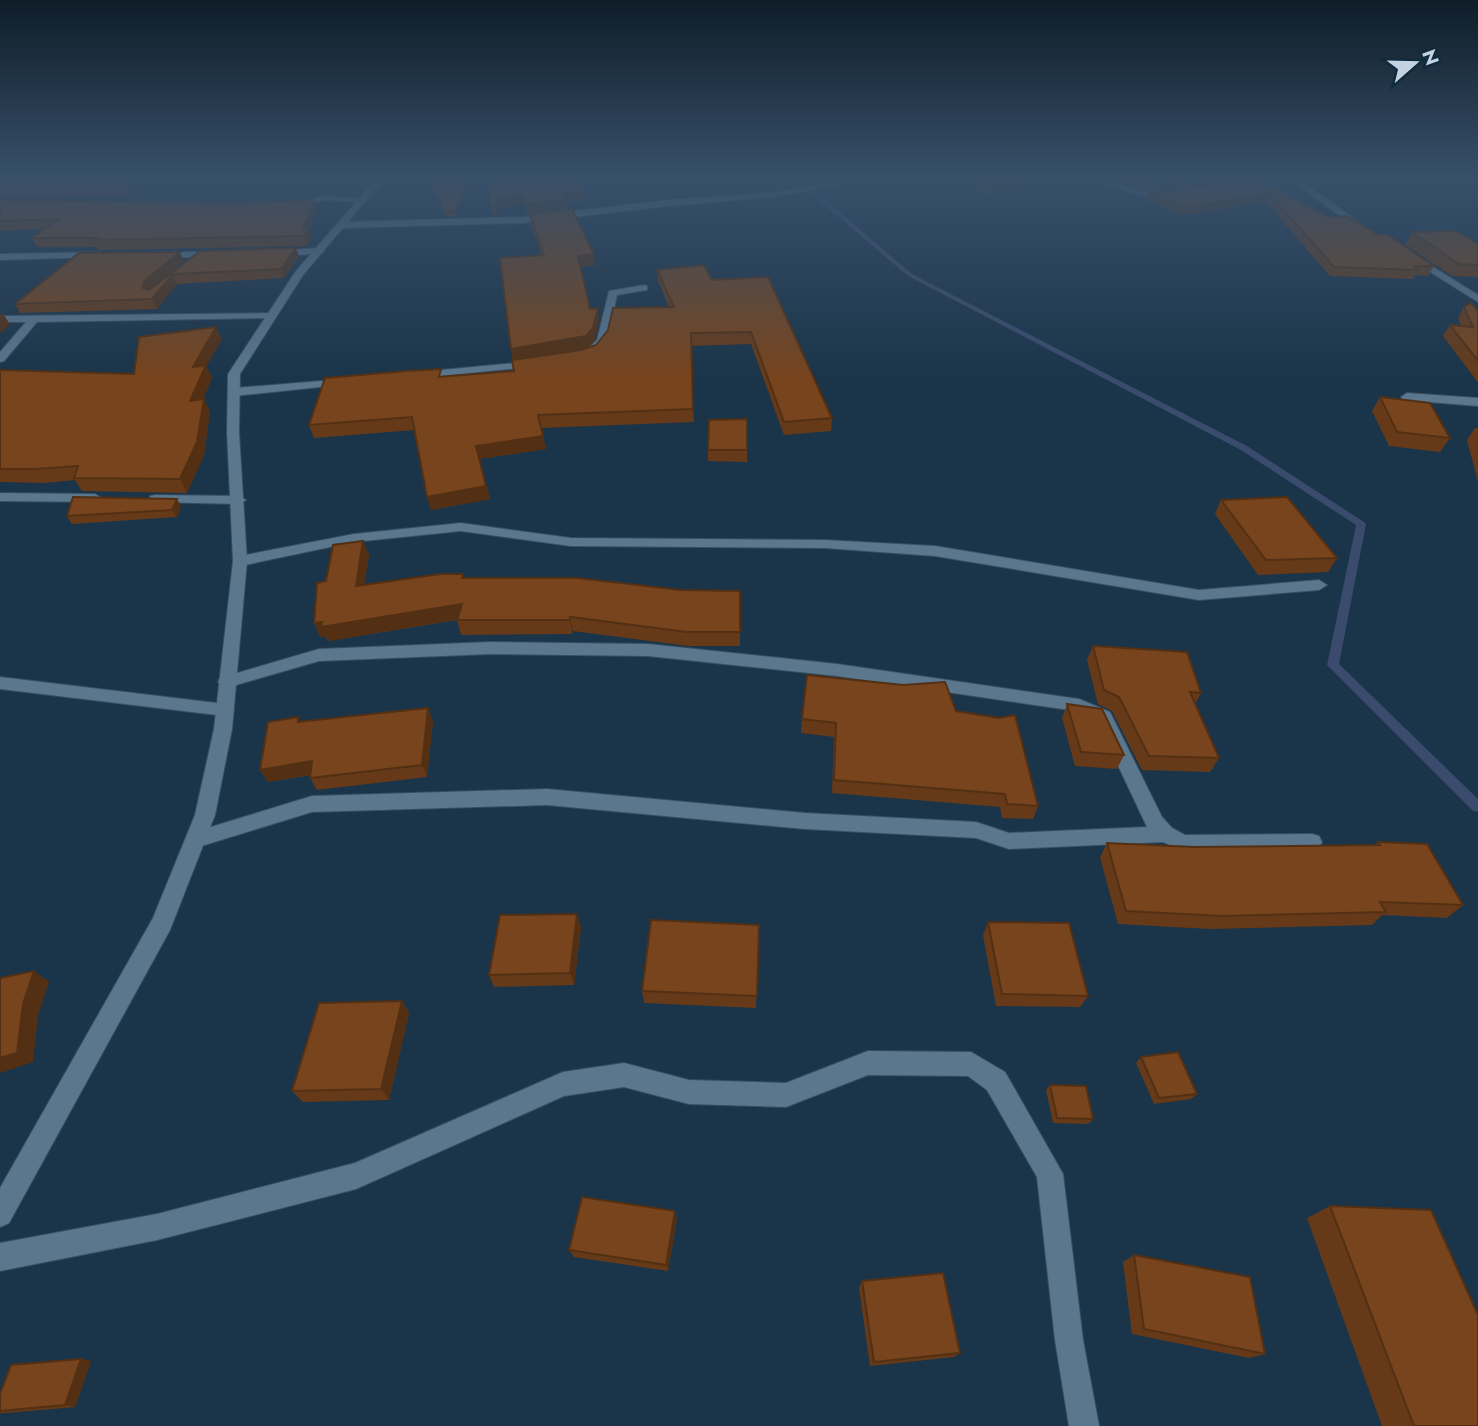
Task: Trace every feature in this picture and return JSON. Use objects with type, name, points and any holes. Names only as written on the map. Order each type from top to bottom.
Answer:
[{"type":"street","points":[[3,1201],[162,923],[205,815],[225,710],[240,561],[239,500],[233,432],[234,374],[299,273],[325,245]]},
{"type":"street","points":[[1403,250],[1478,299]]},
{"type":"street","points":[[257,255],[319,251]]},
{"type":"street","points":[[0,257],[114,254]]},
{"type":"street","points":[[151,255],[234,255]]},
{"type":"street","points":[[184,266],[200,256]]},
{"type":"street","points":[[578,358],[593,353],[602,341],[613,293],[644,288]]},
{"type":"street","points":[[0,319],[271,316]]},
{"type":"street","points":[[0,359],[33,320]]},
{"type":"street","points":[[401,377],[496,370],[551,362]]},
{"type":"street","points":[[234,392],[359,381]]},
{"type":"street","points":[[1407,397],[1478,402]]},
{"type":"street","points":[[0,497],[106,498]]},
{"type":"street","points":[[146,499],[239,500]]},
{"type":"street","points":[[240,561],[354,538],[461,527],[571,542],[825,544],[935,551],[1199,595],[1320,585]]},
{"type":"street","points":[[226,682],[319,654],[491,648],[648,650],[838,670],[1079,705],[1104,717],[1155,823],[1165,834],[1182,843],[1312,842]]},
{"type":"street","points":[[0,683],[225,710]]},
{"type":"street","points":[[195,840],[312,804],[547,797],[805,821],[976,830],[1009,841],[1165,834]]},
{"type":"street","points":[[0,1257],[157,1227],[356,1176],[563,1084],[624,1075],[689,1092],[786,1095],[868,1063],[971,1064],[996,1081],[1050,1174],[1069,1340],[1084,1426]]},
{"type":"building","points":[[540,245],[589,245],[594,254],[578,256],[590,309],[598,308],[593,328],[586,336],[511,349],[500,258],[544,255]]},
{"type":"building","points":[[1314,245],[1402,245],[1434,266],[1414,266],[1418,270],[1334,267]]},
{"type":"building","points":[[1430,245],[1478,245],[1478,265],[1459,264]]},
{"type":"building","points":[[296,248],[281,269],[173,274],[152,299],[15,304],[79,253],[180,252],[144,281],[143,288],[149,290],[200,251]]},
{"type":"building","points":[[704,265],[712,280],[768,277],[832,418],[784,422],[751,332],[691,333],[693,409],[538,415],[543,436],[476,446],[486,486],[427,497],[412,417],[309,425],[325,378],[441,369],[439,377],[514,371],[512,360],[581,350],[596,345],[608,330],[613,308],[674,307],[657,270]]},
{"type":"building","points":[[1471,303],[1478,311],[1478,361],[1450,325],[1473,327],[1464,307]]},
{"type":"building","points":[[216,327],[193,367],[206,365],[190,401],[204,399],[197,442],[180,479],[74,478],[78,466],[0,469],[0,370],[134,374],[139,337]]},
{"type":"building","points":[[1380,397],[1430,403],[1450,438],[1397,432]]},
{"type":"building","points":[[747,419],[747,450],[708,450],[709,420]]},
{"type":"building","points":[[73,497],[177,499],[172,510],[67,516]]},
{"type":"building","points":[[1287,497],[1337,558],[1266,560],[1221,500]]},
{"type":"building","points":[[363,541],[356,586],[440,574],[463,574],[462,578],[577,578],[681,590],[740,591],[740,632],[687,632],[570,617],[570,620],[457,620],[462,604],[321,627],[322,622],[314,623],[317,583],[326,581],[333,545]]},
{"type":"building","points":[[1093,646],[1187,652],[1201,693],[1190,692],[1219,758],[1149,756],[1119,697],[1104,690]]},
{"type":"building","points":[[807,675],[903,685],[945,682],[956,711],[999,718],[1015,715],[1038,806],[1007,804],[1005,794],[834,780],[836,723],[802,719]]},
{"type":"building","points":[[1067,704],[1102,709],[1124,755],[1081,752]]},
{"type":"building","points":[[428,708],[422,765],[310,778],[312,761],[260,770],[268,722],[298,717],[298,722]]},
{"type":"building","points":[[1378,842],[1427,844],[1463,905],[1380,902],[1386,912],[1221,916],[1126,911],[1107,843],[1194,847],[1380,845]]},
{"type":"building","points":[[577,914],[570,973],[489,975],[500,915]]},
{"type":"building","points":[[651,920],[759,925],[757,996],[642,991]]},
{"type":"building","points":[[988,922],[1069,923],[1088,996],[1002,994]]},
{"type":"building","points":[[34,971],[23,1004],[17,1053],[0,1058],[0,978]]},
{"type":"building","points":[[402,1001],[381,1089],[292,1091],[319,1003]]},
{"type":"building","points":[[1178,1052],[1197,1094],[1159,1098],[1141,1057]]},
{"type":"building","points":[[1050,1085],[1086,1086],[1093,1119],[1057,1118]]},
{"type":"building","points":[[582,1197],[675,1211],[666,1265],[569,1250]]},
{"type":"building","points":[[1330,1206],[1431,1210],[1478,1315],[1478,1426],[1414,1426]]},
{"type":"building","points":[[1134,1255],[1250,1277],[1265,1354],[1144,1329]]},
{"type":"building","points":[[943,1273],[960,1353],[874,1362],[862,1281]]},
{"type":"building","points":[[81,1359],[65,1405],[0,1411],[0,1394],[11,1365]]},
{"type":"waterway","points":[[874,245],[910,275],[1244,448],[1361,524],[1333,665],[1478,807]]}]
